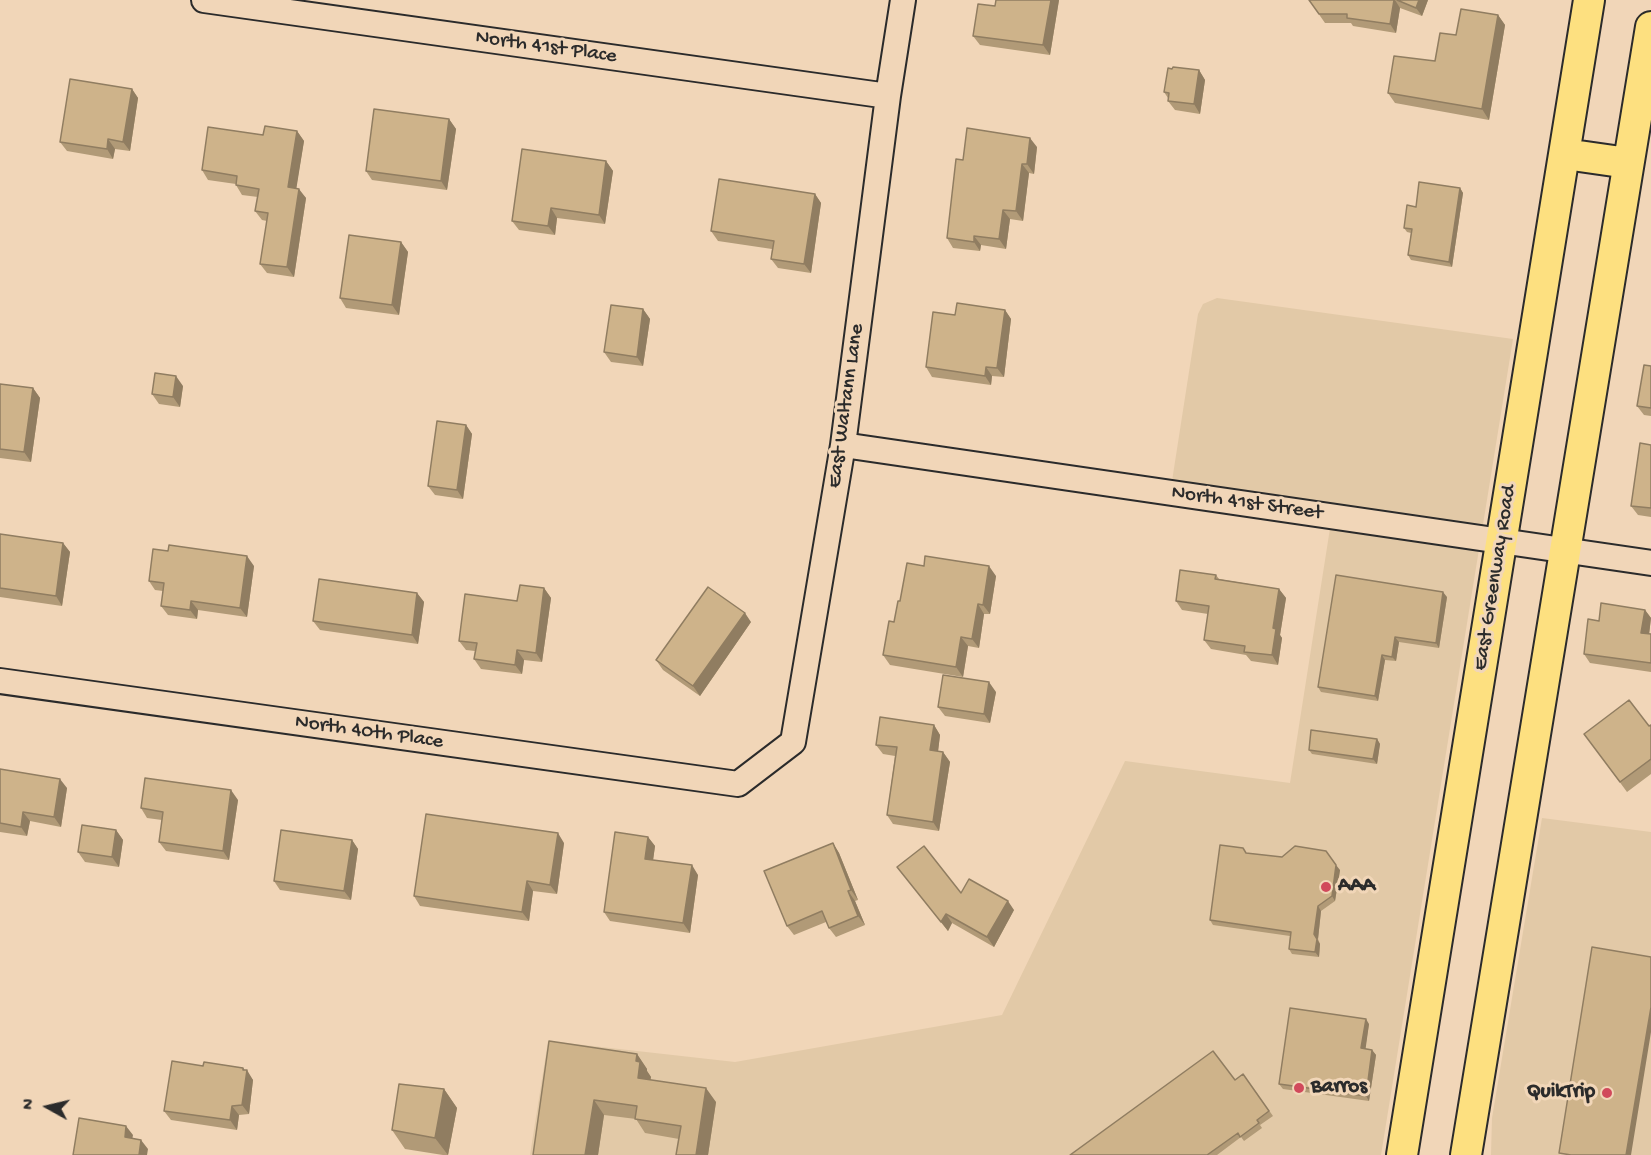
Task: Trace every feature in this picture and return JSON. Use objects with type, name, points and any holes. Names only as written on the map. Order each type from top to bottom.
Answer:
[{"type":"main road","name":"East Greenway Road","points":[[1402,1155],[1589,0]]},
{"type":"main road","points":[[1466,1155],[1651,27]]},
{"type":"main road","points":[[1564,154],[1628,163]]},
{"type":"street","name":"North 41st Place","points":[[204,0],[888,96]]},
{"type":"street","name":"East Waltann Lane","points":[[738,784],[792,742],[843,445],[888,96],[903,0]]},
{"type":"street","name":"North 41st Street","points":[[843,445],[1651,563]]},
{"type":"street","name":"North 40th Place","points":[[0,681],[738,784]]},
{"type":"shaded area","points":[[1217,298],[1513,339],[1381,1155],[530,1155],[548,1041],[735,1062],[1002,1015],[1125,761],[1290,783],[1334,503],[1172,481],[1198,314],[1203,304]]},
{"type":"shaded area","points":[[1542,818],[1651,832],[1651,1155],[1491,1155],[1492,1118]]},
{"type":"building","points":[[996,0],[1051,0],[1043,45],[973,36],[978,4],[995,6]]},
{"type":"building","points":[[1309,0],[1394,0],[1390,24],[1347,18],[1347,14],[1319,14]]},
{"type":"building","points":[[1397,0],[1419,0],[1416,8]]},
{"type":"building","points":[[1461,9],[1498,15],[1482,109],[1388,93],[1394,56],[1435,61],[1440,33],[1456,35]]},
{"type":"building","points":[[1168,68],[1199,70],[1194,104],[1168,101],[1169,93],[1164,92]]},
{"type":"building","points":[[70,79],[132,89],[123,142],[108,139],[107,149],[60,142]]},
{"type":"building","points":[[374,109],[449,119],[441,181],[366,171]]},
{"type":"building","points":[[265,126],[297,131],[288,187],[299,189],[287,267],[260,264],[268,213],[255,211],[259,189],[236,185],[237,176],[202,170],[208,127],[263,135]]},
{"type":"building","points":[[967,128],[1030,138],[1027,164],[1022,164],[1016,211],[1003,210],[999,239],[974,236],[974,242],[947,238],[956,159],[963,160]]},
{"type":"building","points":[[522,149],[606,161],[599,215],[551,208],[548,226],[512,221]]},
{"type":"building","points":[[719,179],[815,194],[804,264],[771,259],[774,241],[711,231]]},
{"type":"building","points":[[1419,182],[1460,188],[1449,262],[1408,255],[1412,229],[1404,228],[1407,205],[1416,207]]},
{"type":"building","points":[[349,235],[401,242],[392,305],[340,298]]},
{"type":"building","points":[[957,303],[1005,310],[997,368],[986,367],[985,376],[926,367],[933,312],[955,315]]},
{"type":"building","points":[[611,305],[643,309],[637,357],[604,352]]},
{"type":"building","points":[[1644,365],[1651,366],[1651,408],[1637,406]]},
{"type":"building","points":[[155,373],[176,376],[173,397],[152,394]]},
{"type":"building","points":[[0,384],[33,388],[24,452],[0,449]]},
{"type":"building","points":[[437,421],[466,425],[457,490],[428,486]]},
{"type":"building","points":[[1640,443],[1651,445],[1651,508],[1631,506]]},
{"type":"building","points":[[0,534],[63,543],[56,596],[0,588]]},
{"type":"building","points":[[169,545],[247,556],[240,608],[191,601],[190,610],[161,606],[164,583],[149,581],[153,549],[168,551]]},
{"type":"building","points":[[925,556],[989,566],[983,605],[978,604],[972,639],[961,637],[956,667],[883,655],[889,621],[894,622],[898,601],[900,601],[907,563],[924,566]]},
{"type":"building","points":[[1180,570],[1216,575],[1215,579],[1279,589],[1273,628],[1276,629],[1272,655],[1244,652],[1245,646],[1204,640],[1209,606],[1176,601]]},
{"type":"building","points":[[1336,575],[1443,592],[1436,643],[1395,637],[1392,657],[1382,655],[1375,696],[1318,687]]},
{"type":"building","points":[[319,579],[417,593],[412,635],[313,621]]},
{"type":"building","points":[[520,585],[544,588],[536,653],[517,650],[515,665],[474,659],[477,643],[459,641],[465,594],[517,601]]},
{"type":"building","points":[[708,587],[745,613],[693,686],[656,660]]},
{"type":"building","points":[[1601,603],[1645,610],[1641,633],[1651,634],[1651,663],[1584,654],[1588,619],[1599,621]]},
{"type":"building","points":[[943,675],[989,682],[984,714],[938,707]]},
{"type":"building","points":[[1629,700],[1649,726],[1651,725],[1651,759],[1620,782],[1584,734]]},
{"type":"building","points":[[880,717],[934,725],[930,750],[943,752],[933,822],[887,815],[897,747],[876,745]]},
{"type":"building","points":[[1311,730],[1377,739],[1373,759],[1309,750]]},
{"type":"building","points":[[0,769],[60,779],[54,817],[23,812],[21,827],[0,823]]},
{"type":"building","points":[[145,778],[231,790],[223,851],[159,842],[163,812],[141,808]]},
{"type":"building","points":[[426,814],[558,833],[550,885],[527,881],[522,912],[414,896]]},
{"type":"building","points":[[82,825],[116,830],[112,857],[78,852]]},
{"type":"building","points":[[281,830],[352,840],[344,891],[274,881]]},
{"type":"building","points":[[615,832],[648,837],[645,859],[692,865],[683,923],[604,912]]},
{"type":"building","points":[[833,843],[851,890],[848,891],[858,916],[829,928],[822,911],[787,926],[764,871]]},
{"type":"building","points":[[1220,845],[1243,848],[1246,853],[1282,857],[1295,846],[1326,851],[1336,865],[1332,896],[1318,906],[1314,934],[1317,939],[1315,952],[1289,949],[1291,932],[1210,920]]},
{"type":"building","points":[[924,846],[961,893],[969,879],[1008,901],[987,937],[946,914],[941,922],[897,867]]},
{"type":"building","name":"QuikTrip","points":[[1592,947],[1651,957],[1651,1007],[1626,1155],[1559,1153]]},
{"type":"building","points":[[1290,1008],[1366,1019],[1361,1048],[1372,1050],[1366,1096],[1279,1084]]},
{"type":"building","points":[[549,1041],[637,1054],[636,1061],[640,1062],[638,1078],[706,1088],[696,1155],[676,1155],[681,1126],[635,1119],[637,1106],[594,1100],[585,1155],[533,1155]]},
{"type":"building","points":[[1213,1051],[1235,1080],[1243,1074],[1269,1111],[1257,1120],[1259,1123],[1240,1137],[1238,1133],[1207,1155],[1070,1155]]},
{"type":"building","points":[[172,1061],[203,1066],[204,1062],[247,1070],[242,1105],[232,1106],[230,1120],[164,1111]]},
{"type":"building","points":[[399,1084],[444,1089],[435,1138],[392,1130]]},
{"type":"building","points":[[79,1118],[126,1126],[125,1137],[141,1140],[139,1155],[73,1155]]},
{"type":"place","name":"AAA","points":[[1326,887]]},
{"type":"place","name":"Barros","points":[[1299,1088]]},
{"type":"place","name":"QuikTrip","points":[[1607,1093]]}]
